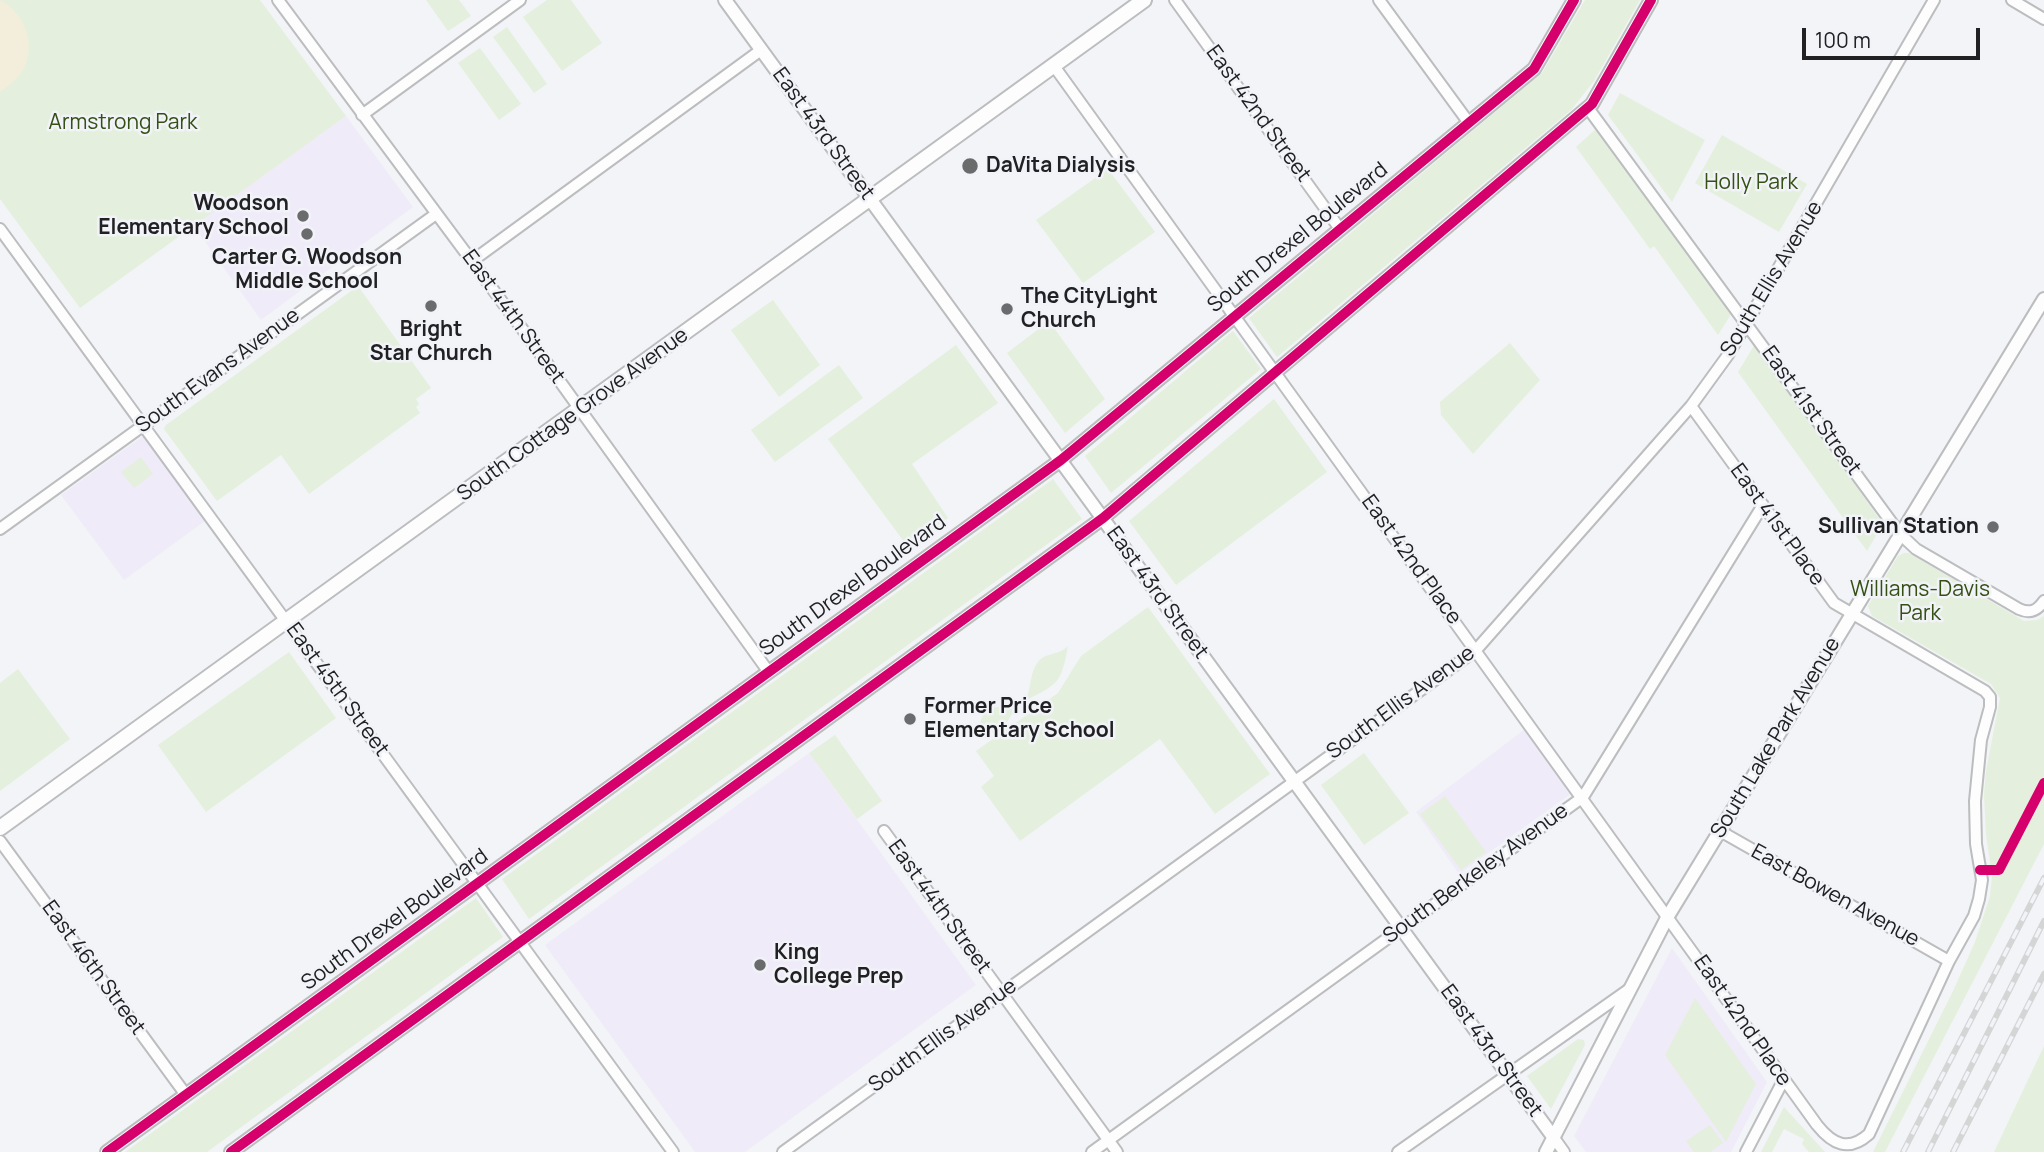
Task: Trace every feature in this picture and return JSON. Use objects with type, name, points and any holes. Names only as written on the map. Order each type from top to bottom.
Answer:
[{"type":"main road","name":"South Cottage Grove Avenue","points":[[0,828],[1144,0]]},
{"type":"street","name":"East 44th Street","points":[[278,0],[472,261],[768,671]]},
{"type":"street","points":[[362,114],[520,0]]},
{"type":"street","name":"East 43rd Street","points":[[725,0],[1564,1152]]},
{"type":"street","name":"East 42nd Street","points":[[1175,0],[1340,229]]},
{"type":"street","points":[[1379,0],[1469,123]]},
{"type":"street","name":"South Drexel Boulevard","points":[[107,1152],[1061,460],[1534,69],[1574,0]]},
{"type":"street","points":[[230,1152],[1102,518],[1588,108],[1651,0]]},
{"type":"street","name":"South Ellis Avenue","points":[[783,1152],[1476,650],[1691,406],[1728,355],[1934,0]]},
{"type":"street","points":[[2012,0],[2044,19]]},
{"type":"street","points":[[472,261],[761,50]]},
{"type":"street","name":"East 42nd Place","points":[[1054,66],[1784,1079],[1835,1145],[1848,1147],[1863,1142],[1869,1134],[1949,961]]},
{"type":"street","name":"East 41st Street","points":[[1588,108],[1900,534],[1916,549],[2026,613],[2035,610],[2044,601]]},
{"type":"street","name":"South Evans Avenue","points":[[0,529],[436,214]]},
{"type":"street","name":"East 45th Street","points":[[0,229],[673,1152]]},
{"type":"street","name":"South Lake Park Avenue","points":[[1546,1152],[1668,916],[2044,299]]},
{"type":"street","name":"East 41st Place","points":[[1691,406],[1833,603],[1985,691],[1990,697],[1981,740],[1975,801],[1976,844],[1982,880],[1974,916],[1949,961]]},
{"type":"street","name":"South Berkeley Avenue","points":[[1092,1152],[1583,797],[1763,505]]},
{"type":"street","name":"East 44th Street","points":[[884,831],[1117,1152]]},
{"type":"street","name":"East Bowen Avenue","points":[[1720,831],[1949,961]]},
{"type":"street","name":"East 46th Street","points":[[0,841],[186,1095]]},
{"type":"street","points":[[1398,1152],[1628,990]]},
{"type":"street","points":[[1746,1152],[1784,1079]]},
{"type":"shaded area","name":"Woodson Elementary School","points":[[346,116],[413,207],[261,320],[193,225]]},
{"type":"shaded area","points":[[143,436],[205,521],[124,580],[61,495]]},
{"type":"shaded area","points":[[1525,729],[1572,793],[1459,874],[1416,812]]},
{"type":"shaded area","name":"King College Prep","points":[[809,753],[976,985],[745,1152],[695,1152],[545,945]]},
{"type":"shaded area","points":[[1672,948],[1767,1082],[1731,1152],[1586,1152],[1574,1136]]},
{"type":"green space","name":"Armstrong Park","points":[[0,0],[260,0],[346,116],[80,308],[0,199]]},
{"type":"green space","points":[[426,0],[459,0],[471,16],[448,31]]},
{"type":"green space","points":[[547,0],[571,0],[602,43],[562,71],[523,17]]},
{"type":"green space","points":[[1585,0],[1640,0],[1594,81],[1572,109],[1277,357],[1249,318],[1542,73]]},
{"type":"green space","points":[[507,27],[547,84],[534,93],[493,37]]},
{"type":"green space","points":[[480,48],[521,104],[499,120],[458,63]]},
{"type":"green space","points":[[1620,93],[1705,140],[1672,202],[1608,115]]},
{"type":"green space","points":[[1597,128],[1731,314],[1718,335],[1654,246],[1650,249],[1576,147]]},
{"type":"green space","name":"Holly Park","points":[[1722,135],[1807,184],[1779,232],[1695,183]]},
{"type":"green space","points":[[1108,169],[1155,232],[1083,283],[1036,220]]},
{"type":"green space","points":[[358,286],[431,388],[416,399],[419,404],[416,407],[420,413],[309,494],[281,455],[217,501],[164,429],[166,425]]},
{"type":"green space","points":[[773,300],[820,365],[779,397],[731,330]]},
{"type":"green space","points":[[1049,321],[1105,399],[1065,433],[1007,353]]},
{"type":"green space","points":[[1233,331],[1261,369],[1111,493],[1085,456]]},
{"type":"green space","points":[[1510,343],[1540,380],[1473,454],[1441,415],[1440,402]]},
{"type":"green space","points":[[1755,344],[1883,524],[1867,551],[1738,372]]},
{"type":"green space","points":[[956,345],[998,403],[912,464],[948,518],[908,547],[828,439]]},
{"type":"green space","points":[[839,365],[863,398],[775,462],[751,430]]},
{"type":"green space","points":[[1274,399],[1327,472],[1176,585],[1129,521]]},
{"type":"green space","points":[[141,457],[153,474],[134,488],[121,472]]},
{"type":"green space","points":[[1053,479],[1082,519],[529,919],[502,879]]},
{"type":"green space","name":"Williams-Davis Park","points":[[1909,553],[2024,621],[2037,620],[2044,616],[2044,844],[1885,1152],[1873,1152],[1975,942],[1990,896],[1992,876],[1984,794],[2000,698],[1991,684],[1872,616],[1868,606],[1898,556]]},
{"type":"green space","points":[[1148,607],[1270,774],[1215,814],[1160,739],[1020,841],[981,787],[994,776],[976,751],[1058,693],[1081,656]]},
{"type":"green space","points":[[1068,646],[1057,681],[1025,701],[1038,662]]},
{"type":"green space","points":[[289,652],[336,718],[206,812],[158,745]]},
{"type":"green space","points":[[18,669],[70,739],[0,791],[0,683]]},
{"type":"green space","points":[[1020,705],[1000,729],[978,735],[982,717],[990,709]]},
{"type":"green space","points":[[835,735],[882,801],[857,819],[809,753]]},
{"type":"green space","points":[[1364,753],[1409,813],[1364,845],[1321,785]]},
{"type":"green space","points":[[1445,796],[1486,852],[1461,870],[1420,814]]},
{"type":"green space","points":[[476,898],[503,937],[207,1152],[125,1152]]},
{"type":"green space","points":[[1695,998],[1756,1084],[1726,1142],[1665,1055]]},
{"type":"green space","points":[[1578,1039],[1584,1040],[1585,1045],[1551,1109],[1527,1076]]},
{"type":"green space","points":[[2044,1046],[2044,1152],[1994,1152]]},
{"type":"green space","points":[[1784,1107],[1825,1152],[1809,1152],[1802,1144],[1804,1139],[1784,1129],[1772,1152],[1761,1152]]},
{"type":"green space","points":[[1710,1125],[1723,1143],[1710,1152],[1694,1152],[1686,1141]]},
{"type":"sand","points":[[0,0],[16,12],[21,20],[26,29],[29,49],[22,72],[0,92]]},
{"type":"railway","points":[[1903,1152],[2044,878]]},
{"type":"railway","points":[[1928,1152],[2044,921]]},
{"type":"railway","points":[[1953,1152],[2044,974]]},
{"type":"cycle path","points":[[107,1152],[1061,460],[1534,69],[1574,0]]},
{"type":"cycle path","points":[[231,1152],[1103,518],[1592,104],[1651,0]]},
{"type":"cycle path","points":[[1980,870],[1999,870],[2044,783]]},
{"type":"place","name":"DaVita Dialysis","points":[[970,166]]},
{"type":"place","name":"Woodson Elementary School","points":[[303,216]]},
{"type":"place","name":"Carter G. Woodson Middle School","points":[[307,234]]},
{"type":"place","name":"Bright Star Church","points":[[431,306]]},
{"type":"place","name":"The CityLight Church","points":[[1007,309]]},
{"type":"place","name":"Sullivan Station","points":[[1993,527]]},
{"type":"place","name":"Former Price Elementary School","points":[[910,719]]},
{"type":"place","name":"King College Prep","points":[[760,965]]}]
